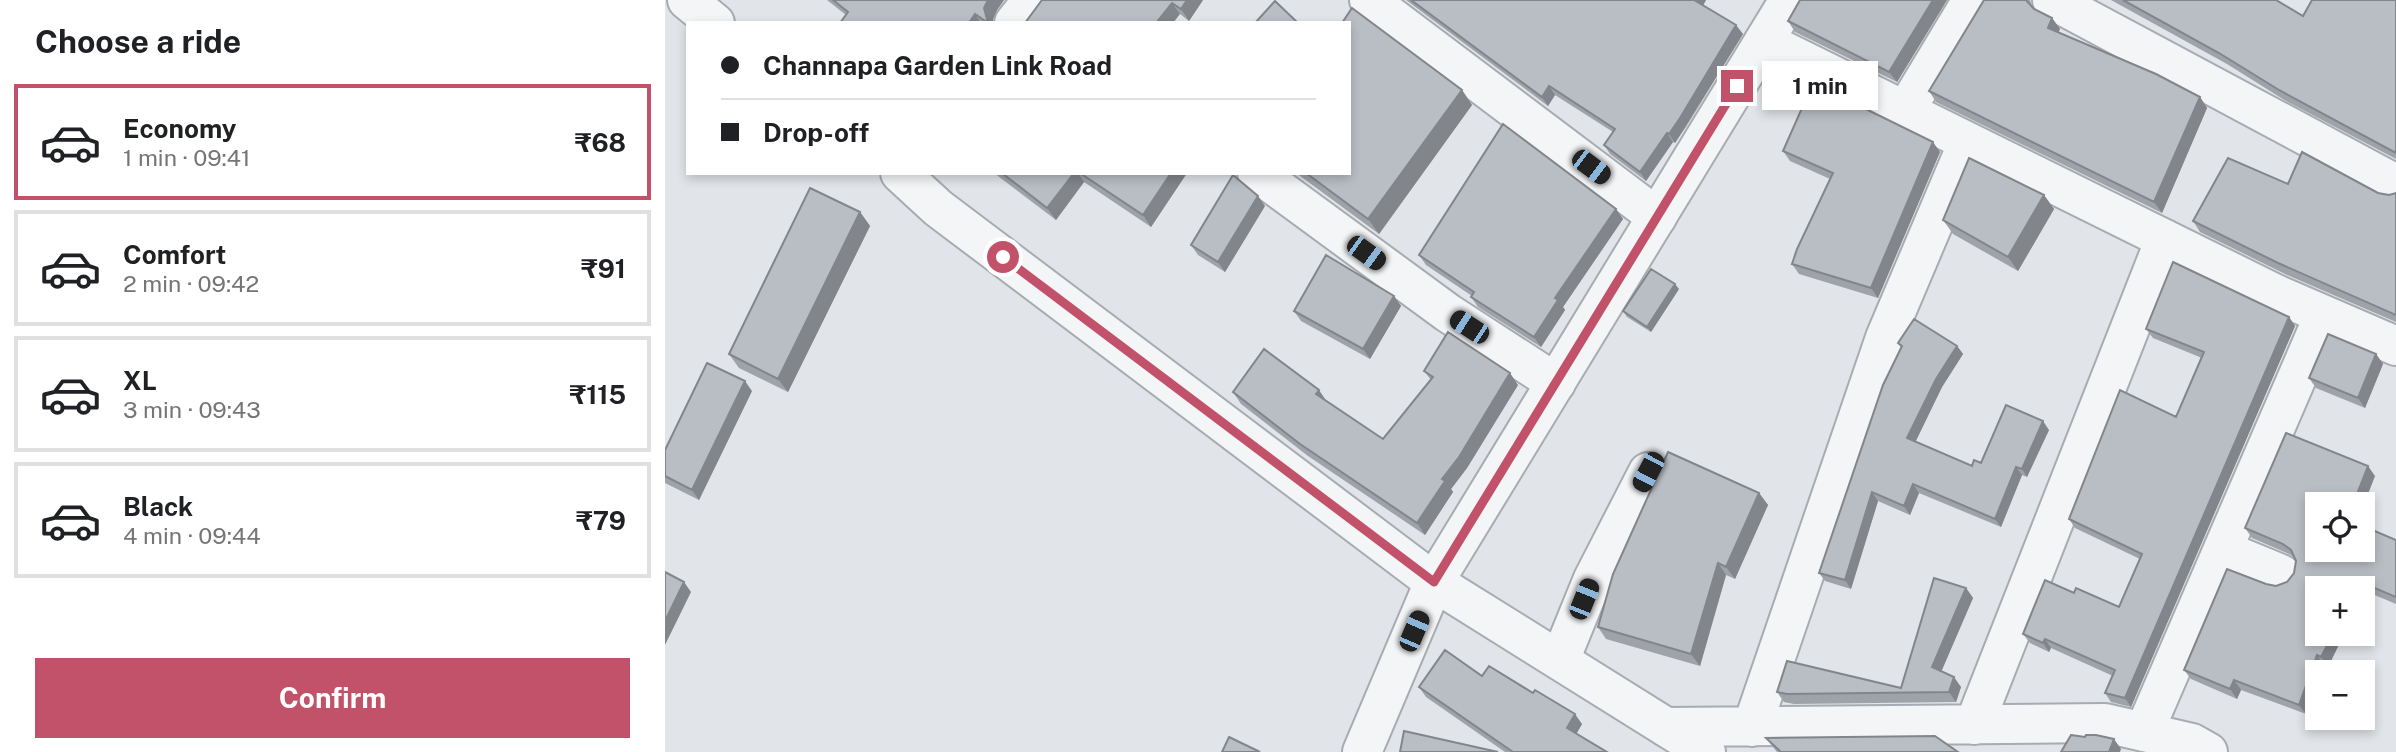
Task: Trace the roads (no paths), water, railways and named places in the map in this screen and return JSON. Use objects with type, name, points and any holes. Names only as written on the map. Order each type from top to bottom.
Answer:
[{"type":"street","points":[[687,0],[713,21]]},
{"type":"street","points":[[1016,21],[1032,0]]},
{"type":"street","points":[[1369,0],[1657,217]]},
{"type":"street","points":[[1362,752],[1434,582],[1789,0]]},
{"type":"street","points":[[1905,111],[1972,0]]},
{"type":"street","points":[[2052,0],[2396,184]]},
{"type":"street","points":[[1765,41],[2276,294],[2396,346]]},
{"type":"street","points":[[1752,727],[1885,338],[1968,142]]},
{"type":"street","points":[[902,175],[938,208],[1434,582],[1706,752]]},
{"type":"street","points":[[1260,175],[1448,313],[1556,383]]},
{"type":"street","points":[[1974,724],[2165,239]]},
{"type":"street","points":[[2144,732],[2324,314]]},
{"type":"street","points":[[1560,660],[1593,579],[1648,472]]},
{"type":"street","points":[[2223,550],[2281,574]]},
{"type":"street","points":[[1666,727],[2105,723],[2192,743],[2208,752]]}]
